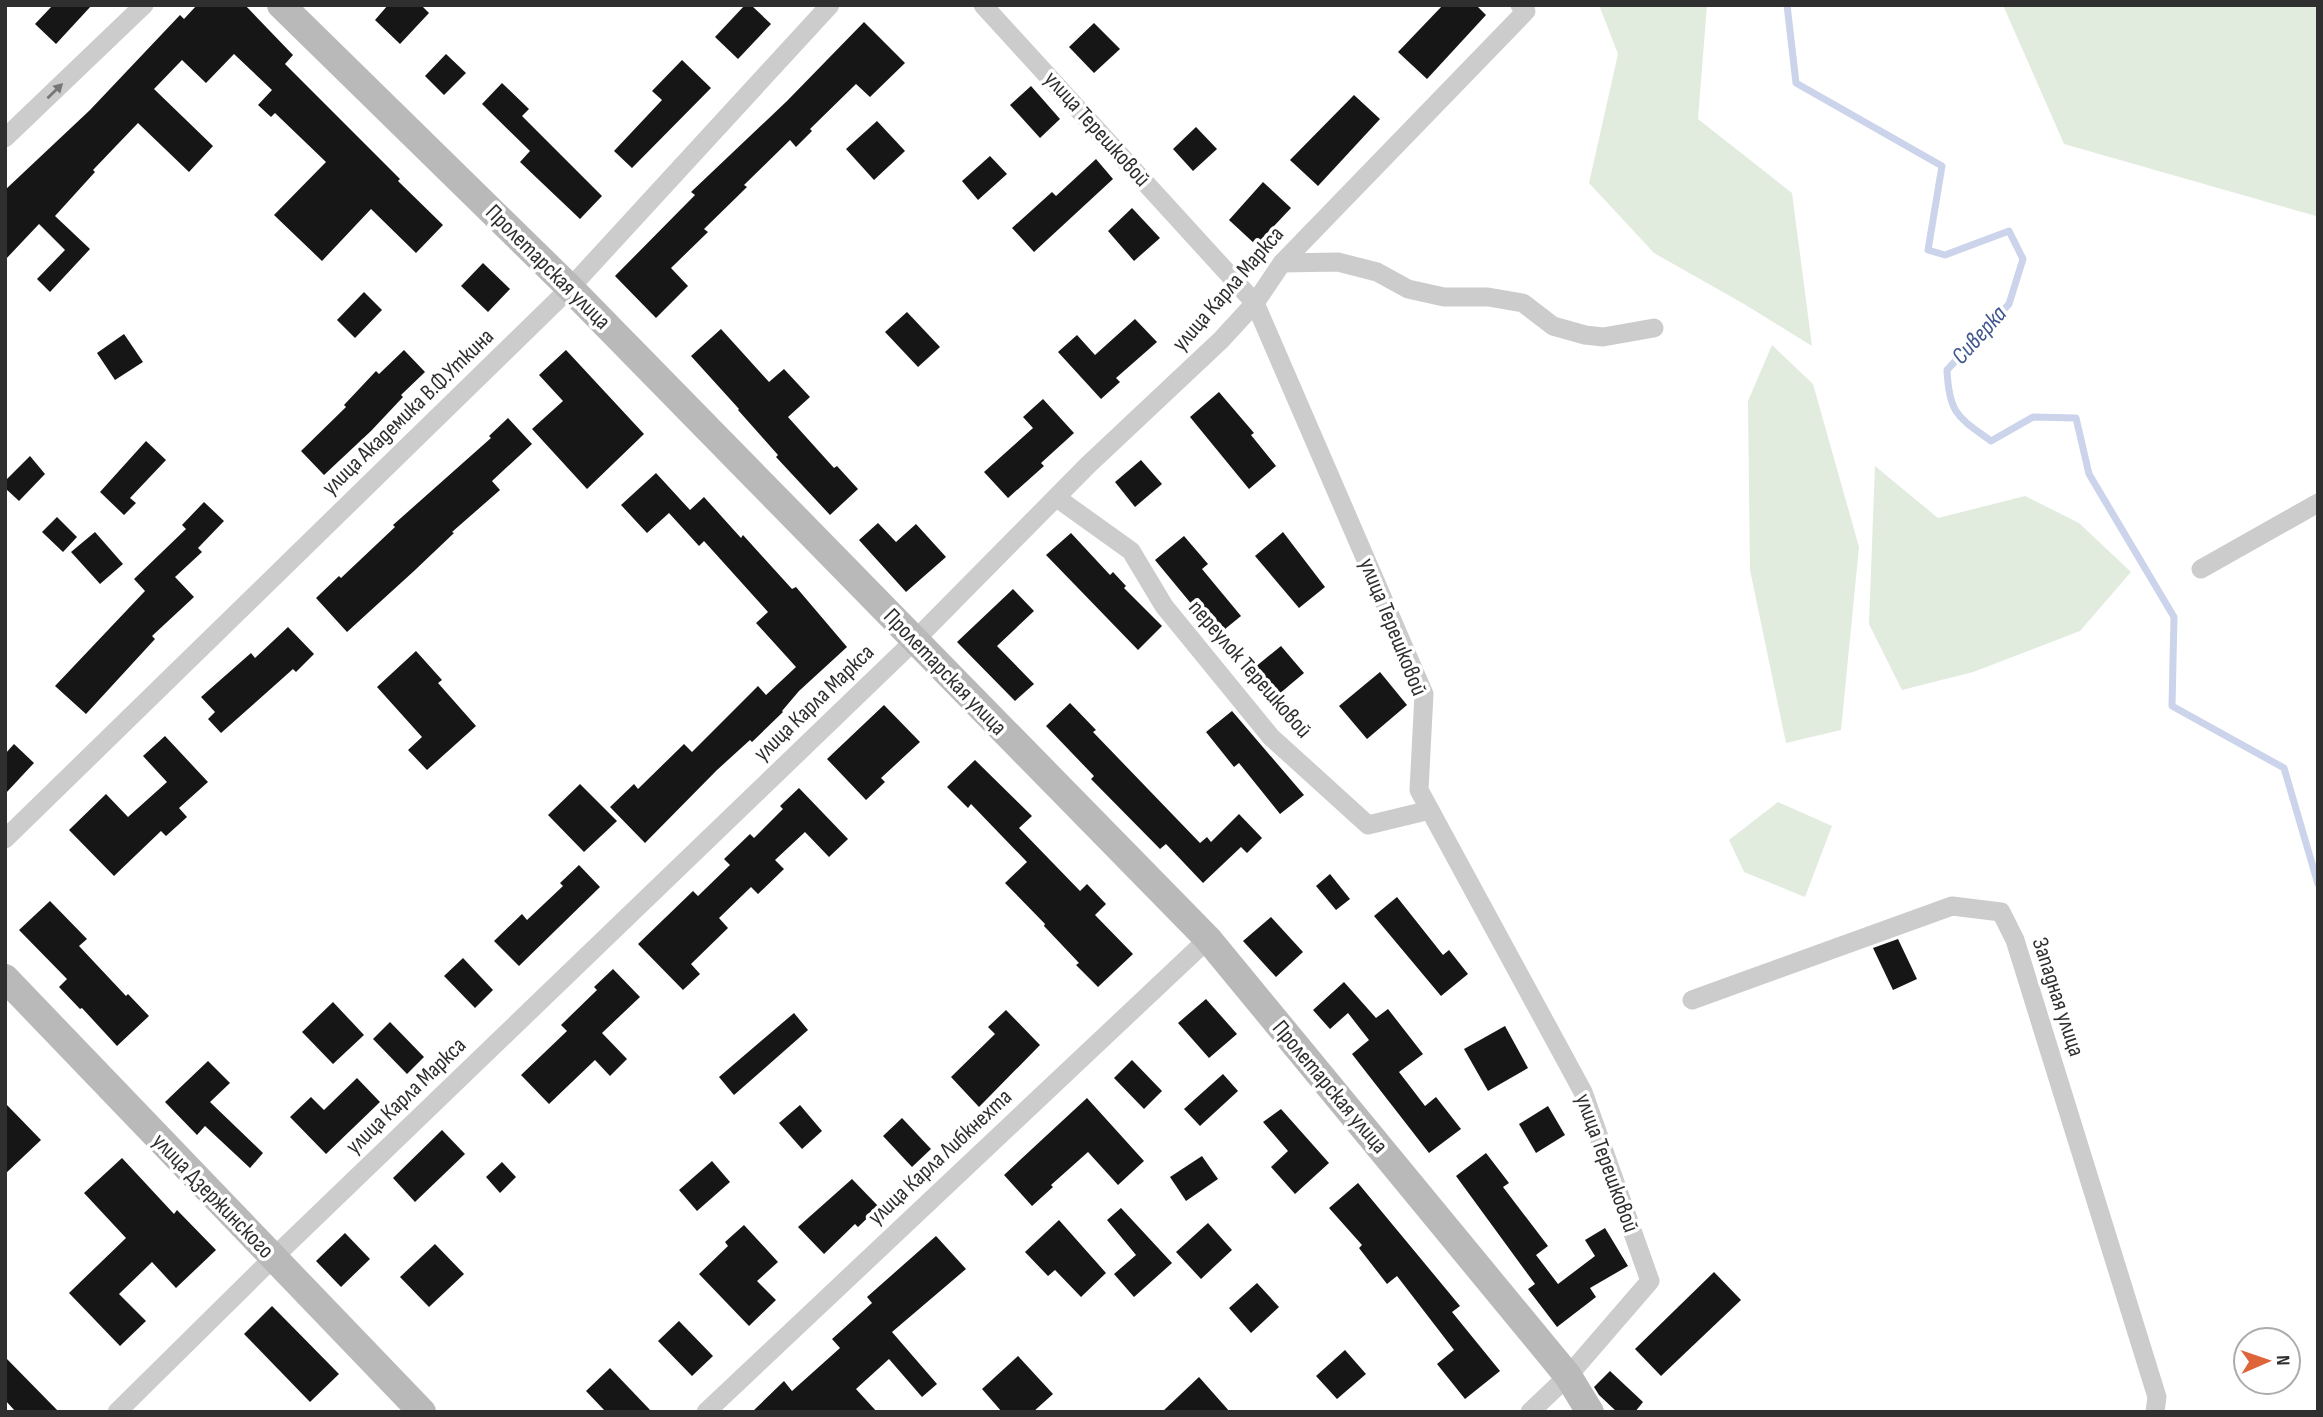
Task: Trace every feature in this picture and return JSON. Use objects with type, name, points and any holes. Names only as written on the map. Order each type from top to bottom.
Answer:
[{"type":"main road","name":"Пролетарская улица","points":[[281,5],[570,288],[1208,939],[1568,1376]]},
{"type":"main road","name":"улица Дзержинского","points":[[5,978],[422,1412]]},
{"type":"main road","points":[[1568,1376],[1590,1412]]},
{"type":"street","points":[[5,138],[144,5]]},
{"type":"street","name":"улица Академика В.Ф.Уткина","points":[[5,839],[570,288],[830,5]]},
{"type":"street","name":"улица Терешковой","points":[[984,5],[1255,303],[1424,694],[1419,790],[1583,1092],[1650,1281],[1568,1376]]},
{"type":"street","name":"улица Карла Маркса","points":[[117,1412],[272,1258],[914,641],[1088,465],[1221,340],[1255,303],[1282,263],[1523,8]]},
{"type":"street","points":[[1282,263],[1338,262],[1377,272],[1408,289],[1444,297],[1488,297],[1523,303],[1553,326],[1585,335],[1603,337],[1654,328]]},
{"type":"street","name":"переулок Терешковой","points":[[1057,498],[1131,551],[1164,606],[1271,737],[1368,825],[1430,810]]},
{"type":"street","points":[[2200,569],[2318,502]]},
{"type":"street","name":"Западная улица","points":[[1692,1000],[1952,906],[2001,912],[2015,940],[2157,1397],[2155,1412]]},
{"type":"street","name":"улица Карла Либкнехта","points":[[706,1412],[1208,939]]},
{"type":"street","points":[[1530,1412],[1568,1376]]},
{"type":"green space","points":[[1599,5],[1707,5],[1698,119],[1792,193],[1812,346],[1654,253],[1589,183],[1618,54]]},
{"type":"green space","points":[[2003,5],[2318,5],[2318,214],[2316,216],[2064,144]]},
{"type":"green space","points":[[1772,345],[1813,384],[1859,547],[1841,730],[1786,743],[1750,570],[1748,401]]},
{"type":"green space","points":[[1875,466],[1938,518],[2025,496],[2079,523],[2131,572],[2080,631],[1973,672],[1902,690],[1869,624]]},
{"type":"green space","points":[[1778,802],[1832,826],[1805,897],[1744,872],[1729,840]]},
{"type":"building","points":[[53,5],[92,5],[56,44],[35,24]]},
{"type":"building","points":[[197,5],[245,5],[293,55],[285,64],[443,225],[416,253],[371,209],[322,261],[274,215],[326,162],[275,113],[271,117],[258,105],[272,90],[234,54],[206,83],[182,60],[154,89],[213,146],[189,172],[138,123],[93,170],[95,172],[55,216],[90,249],[50,292],[37,279],[65,250],[39,224],[5,260],[5,190],[90,110],[180,15],[184,19]]},
{"type":"building","points":[[388,5],[421,5],[429,13],[400,44],[375,20]]},
{"type":"building","points":[[745,5],[751,5],[771,24],[738,59],[715,37]]},
{"type":"building","points":[[1443,5],[1476,5],[1486,15],[1427,79],[1398,52]]},
{"type":"building","points":[[864,22],[905,63],[870,97],[856,84],[810,129],[812,131],[796,147],[790,140],[744,185],[747,187],[704,229],[708,232],[671,268],[688,286],[656,318],[615,276],[695,195],[691,192],[787,101]]},
{"type":"building","points":[[1094,23],[1120,49],[1094,73],[1069,47]]},
{"type":"building","points":[[446,54],[466,73],[444,95],[425,76]]},
{"type":"building","points":[[682,60],[711,88],[632,168],[614,151],[662,100],[652,91]]},
{"type":"building","points":[[502,83],[529,109],[522,116],[602,196],[580,219],[520,162],[530,151],[482,104]]},
{"type":"building","points":[[1031,86],[1060,119],[1040,138],[1010,105]]},
{"type":"building","points":[[1354,95],[1380,119],[1318,186],[1290,160]]},
{"type":"building","points":[[877,121],[905,151],[874,180],[846,149]]},
{"type":"building","points":[[1196,127],[1217,149],[1193,171],[1173,149]]},
{"type":"building","points":[[990,156],[1007,174],[978,200],[962,181]]},
{"type":"building","points":[[1096,159],[1113,179],[1034,252],[1012,228],[1052,192],[1056,196]]},
{"type":"building","points":[[1263,182],[1291,208],[1256,245],[1229,220]]},
{"type":"building","points":[[1132,208],[1160,238],[1134,261],[1108,231]]},
{"type":"building","points":[[483,263],[510,289],[488,312],[461,286]]},
{"type":"building","points":[[364,292],[382,310],[355,338],[337,320]]},
{"type":"building","points":[[907,312],[940,347],[918,367],[885,332]]},
{"type":"building","points":[[1135,319],[1157,342],[1116,378],[1120,382],[1101,399],[1058,352],[1077,335],[1095,355]]},
{"type":"building","points":[[721,329],[769,382],[784,369],[810,397],[788,417],[834,468],[837,466],[858,489],[830,515],[776,457],[778,455],[691,356]]},
{"type":"building","points":[[124,334],[143,362],[115,380],[97,353]]},
{"type":"building","points":[[404,350],[425,372],[401,395],[403,397],[371,431],[324,475],[301,451],[346,407],[344,405],[376,371],[379,374]]},
{"type":"building","points":[[566,350],[644,434],[587,489],[532,429],[563,401],[539,375]]},
{"type":"building","points":[[1219,392],[1254,433],[1251,435],[1276,466],[1249,489],[1190,417]]},
{"type":"building","points":[[1043,399],[1074,433],[1041,463],[1044,466],[1008,498],[984,472],[1033,428],[1023,417]]},
{"type":"building","points":[[508,418],[532,444],[492,481],[500,490],[347,632],[316,598],[339,576],[341,578],[395,527],[393,525],[491,438],[489,436]]},
{"type":"building","points":[[146,441],[166,460],[130,498],[136,503],[124,515],[100,492]]},
{"type":"building","points":[[30,456],[45,474],[19,501],[5,488],[5,481]]},
{"type":"building","points":[[1141,460],[1162,484],[1135,507],[1115,482]]},
{"type":"building","points":[[656,473],[690,510],[704,497],[792,589],[796,587],[847,647],[799,691],[783,712],[752,742],[750,740],[717,770],[645,843],[610,807],[634,784],[638,789],[684,744],[692,752],[758,686],[766,695],[796,667],[756,623],[768,612],[704,541],[699,546],[669,513],[647,533],[621,505]]},
{"type":"building","points":[[204,502],[224,521],[198,548],[202,552],[175,577],[194,597],[152,636],[155,639],[86,714],[55,686],[145,591],[134,579],[186,529],[182,525]]},
{"type":"building","points":[[57,517],[77,537],[63,552],[42,532]]},
{"type":"building","points":[[878,523],[896,542],[916,524],[946,557],[906,592],[859,540]]},
{"type":"building","points":[[95,532],[123,564],[100,584],[71,552]]},
{"type":"building","points":[[1283,532],[1325,587],[1299,608],[1255,556]]},
{"type":"building","points":[[1071,533],[1110,575],[1113,572],[1126,586],[1124,588],[1162,626],[1138,650],[1046,555]]},
{"type":"building","points":[[1184,536],[1208,564],[1202,569],[1241,616],[1214,638],[1194,615],[1198,612],[1155,560]]},
{"type":"building","points":[[1013,589],[1034,611],[997,646],[1034,684],[1015,701],[957,642]]},
{"type":"building","points":[[288,627],[314,654],[296,672],[293,669],[221,733],[208,719],[215,712],[201,697],[251,653],[255,658]]},
{"type":"building","points":[[1281,646],[1304,673],[1272,700],[1249,672]]},
{"type":"building","points":[[416,651],[442,680],[438,683],[476,726],[427,770],[408,750],[422,737],[377,687]]},
{"type":"building","points":[[1380,672],[1407,705],[1367,739],[1339,706]]},
{"type":"building","points":[[1070,703],[1096,730],[1093,732],[1200,843],[1207,837],[1211,842],[1239,814],[1262,838],[1247,853],[1241,847],[1203,883],[1166,844],[1160,849],[1091,779],[1094,776],[1046,726]]},
{"type":"building","points":[[884,705],[920,742],[881,778],[885,782],[866,800],[827,759]]},
{"type":"building","points":[[1232,711],[1304,795],[1280,814],[1239,763],[1234,767],[1206,732]]},
{"type":"building","points":[[165,736],[208,782],[179,808],[187,817],[166,836],[161,831],[114,876],[69,830],[106,794],[128,817],[167,782],[143,756]]},
{"type":"building","points":[[14,744],[34,763],[5,794],[5,754]]},
{"type":"building","points":[[975,760],[1032,816],[1019,828],[1080,891],[1087,884],[1106,904],[1095,915],[1133,954],[1098,987],[1076,965],[1079,963],[1045,924],[1005,883],[1027,862],[971,804],[968,808],[947,787]]},
{"type":"building","points":[[580,784],[617,821],[584,852],[548,815]]},
{"type":"building","points":[[799,788],[848,839],[829,857],[805,832],[775,860],[784,869],[758,894],[751,887],[719,918],[728,928],[691,964],[700,974],[683,990],[638,944],[693,891],[698,896],[730,865],[724,859],[750,834],[754,838],[783,809],[780,806]]},
{"type":"building","points":[[579,865],[600,887],[519,966],[494,941],[522,914],[527,920],[563,886],[560,883]]},
{"type":"building","points":[[1330,874],[1350,899],[1336,910],[1316,886]]},
{"type":"building","points":[[1397,897],[1443,955],[1449,950],[1468,974],[1441,996],[1374,916]]},
{"type":"building","points":[[50,901],[87,939],[79,946],[126,996],[128,994],[149,1016],[117,1046],[59,987],[67,979],[19,930]]},
{"type":"building","points":[[1271,917],[1303,952],[1276,977],[1243,941]]},
{"type":"building","points":[[1898,939],[1917,979],[1893,990],[1873,948]]},
{"type":"building","points":[[463,958],[493,990],[475,1008],[444,976]]},
{"type":"building","points":[[613,969],[640,997],[602,1033],[627,1059],[610,1076],[595,1060],[549,1104],[521,1075],[567,1031],[561,1025],[597,990],[594,987]]},
{"type":"building","points":[[1344,982],[1376,1018],[1388,1009],[1423,1054],[1399,1072],[1425,1106],[1436,1097],[1461,1129],[1429,1153],[1352,1054],[1369,1040],[1348,1013],[1330,1029],[1313,1010]]},
{"type":"building","points":[[1206,999],[1237,1034],[1209,1058],[1178,1023]]},
{"type":"building","points":[[333,1002],[364,1035],[333,1064],[302,1032]]},
{"type":"building","points":[[1006,1010],[1040,1045],[979,1107],[951,1077],[995,1034],[988,1027]]},
{"type":"building","points":[[794,1013],[808,1030],[734,1095],[719,1077]]},
{"type":"building","points":[[390,1022],[424,1057],[407,1074],[373,1039]]},
{"type":"building","points":[[1505,1026],[1528,1068],[1488,1091],[1464,1049]]},
{"type":"building","points":[[1132,1060],[1162,1091],[1144,1109],[1114,1078]]},
{"type":"building","points":[[208,1061],[230,1083],[210,1102],[263,1153],[250,1168],[205,1126],[197,1135],[165,1102]]},
{"type":"building","points":[[1223,1074],[1238,1091],[1200,1126],[1184,1109]]},
{"type":"building","points":[[357,1078],[380,1102],[326,1154],[290,1117],[311,1097],[324,1110]]},
{"type":"building","points":[[1087,1098],[1144,1161],[1118,1185],[1088,1152],[1032,1206],[1004,1175]]},
{"type":"building","points":[[5,1103],[41,1140],[5,1174]]},
{"type":"building","points":[[800,1105],[822,1131],[802,1149],[779,1123]]},
{"type":"building","points":[[1548,1106],[1565,1135],[1536,1153],[1519,1124]]},
{"type":"building","points":[[1281,1109],[1329,1163],[1295,1194],[1271,1167],[1288,1151],[1263,1122]]},
{"type":"building","points":[[902,1118],[931,1149],[912,1167],[883,1136]]},
{"type":"building","points":[[442,1130],[465,1154],[415,1202],[393,1178]]},
{"type":"building","points":[[1486,1153],[1509,1183],[1503,1187],[1548,1246],[1536,1255],[1558,1284],[1595,1256],[1585,1240],[1605,1228],[1628,1266],[1590,1288],[1596,1297],[1557,1327],[1528,1289],[1535,1284],[1456,1176]]},
{"type":"building","points":[[1202,1156],[1218,1179],[1186,1201],[1170,1177]]},
{"type":"building","points":[[122,1158],[174,1214],[177,1210],[216,1250],[176,1288],[152,1262],[119,1294],[146,1321],[120,1346],[69,1293],[126,1238],[84,1193]]},
{"type":"building","points":[[712,1161],[730,1182],[697,1211],[679,1190]]},
{"type":"building","points":[[502,1162],[516,1177],[500,1193],[486,1177]]},
{"type":"building","points":[[852,1179],[879,1207],[858,1227],[855,1224],[824,1254],[798,1227]]},
{"type":"building","points":[[1358,1183],[1460,1306],[1452,1312],[1500,1371],[1465,1399],[1437,1364],[1454,1350],[1397,1276],[1387,1284],[1359,1248],[1362,1245],[1329,1208]]},
{"type":"building","points":[[1121,1208],[1172,1263],[1134,1297],[1114,1274],[1136,1255],[1107,1220]]},
{"type":"building","points":[[1059,1220],[1106,1273],[1081,1297],[1055,1270],[1048,1276],[1025,1252]]},
{"type":"building","points":[[1208,1223],[1232,1250],[1201,1279],[1176,1252]]},
{"type":"building","points":[[744,1225],[778,1262],[757,1281],[776,1300],[749,1326],[699,1274],[728,1246],[725,1242]]},
{"type":"building","points":[[345,1233],[370,1259],[341,1287],[316,1261]]},
{"type":"building","points":[[936,1236],[966,1269],[892,1332],[937,1384],[922,1397],[889,1359],[856,1389],[877,1412],[752,1412],[784,1381],[792,1391],[840,1348],[832,1339],[872,1303],[867,1297]]},
{"type":"building","points":[[435,1244],[464,1274],[429,1307],[400,1277]]},
{"type":"building","points":[[1714,1272],[1741,1300],[1661,1376],[1635,1349]]},
{"type":"building","points":[[1257,1283],[1279,1307],[1251,1333],[1229,1308]]},
{"type":"building","points":[[272,1306],[339,1374],[310,1402],[244,1334]]},
{"type":"building","points":[[679,1321],[713,1356],[692,1376],[658,1341]]},
{"type":"building","points":[[1345,1350],[1366,1374],[1337,1399],[1316,1376]]},
{"type":"building","points":[[1018,1356],[1053,1394],[1033,1412],[1002,1412],[982,1389]]},
{"type":"building","points":[[5,1357],[59,1412],[16,1412],[5,1400]]},
{"type":"building","points":[[610,1368],[652,1412],[606,1412],[586,1391]]},
{"type":"building","points":[[1610,1371],[1643,1402],[1635,1412],[1617,1412],[1594,1387]]},
{"type":"building","points":[[1199,1377],[1230,1412],[1162,1412]]},
{"type":"waterway","name":"Сиверка","points":[[1787,5],[1796,83],[1942,166],[1928,250],[1945,255],[2009,231],[2023,259],[2009,304],[1947,370],[1953,405],[1963,420],[1991,441],[2033,417],[2076,418],[2089,474],[2174,617],[2172,706],[2284,768],[2318,884]]}]
